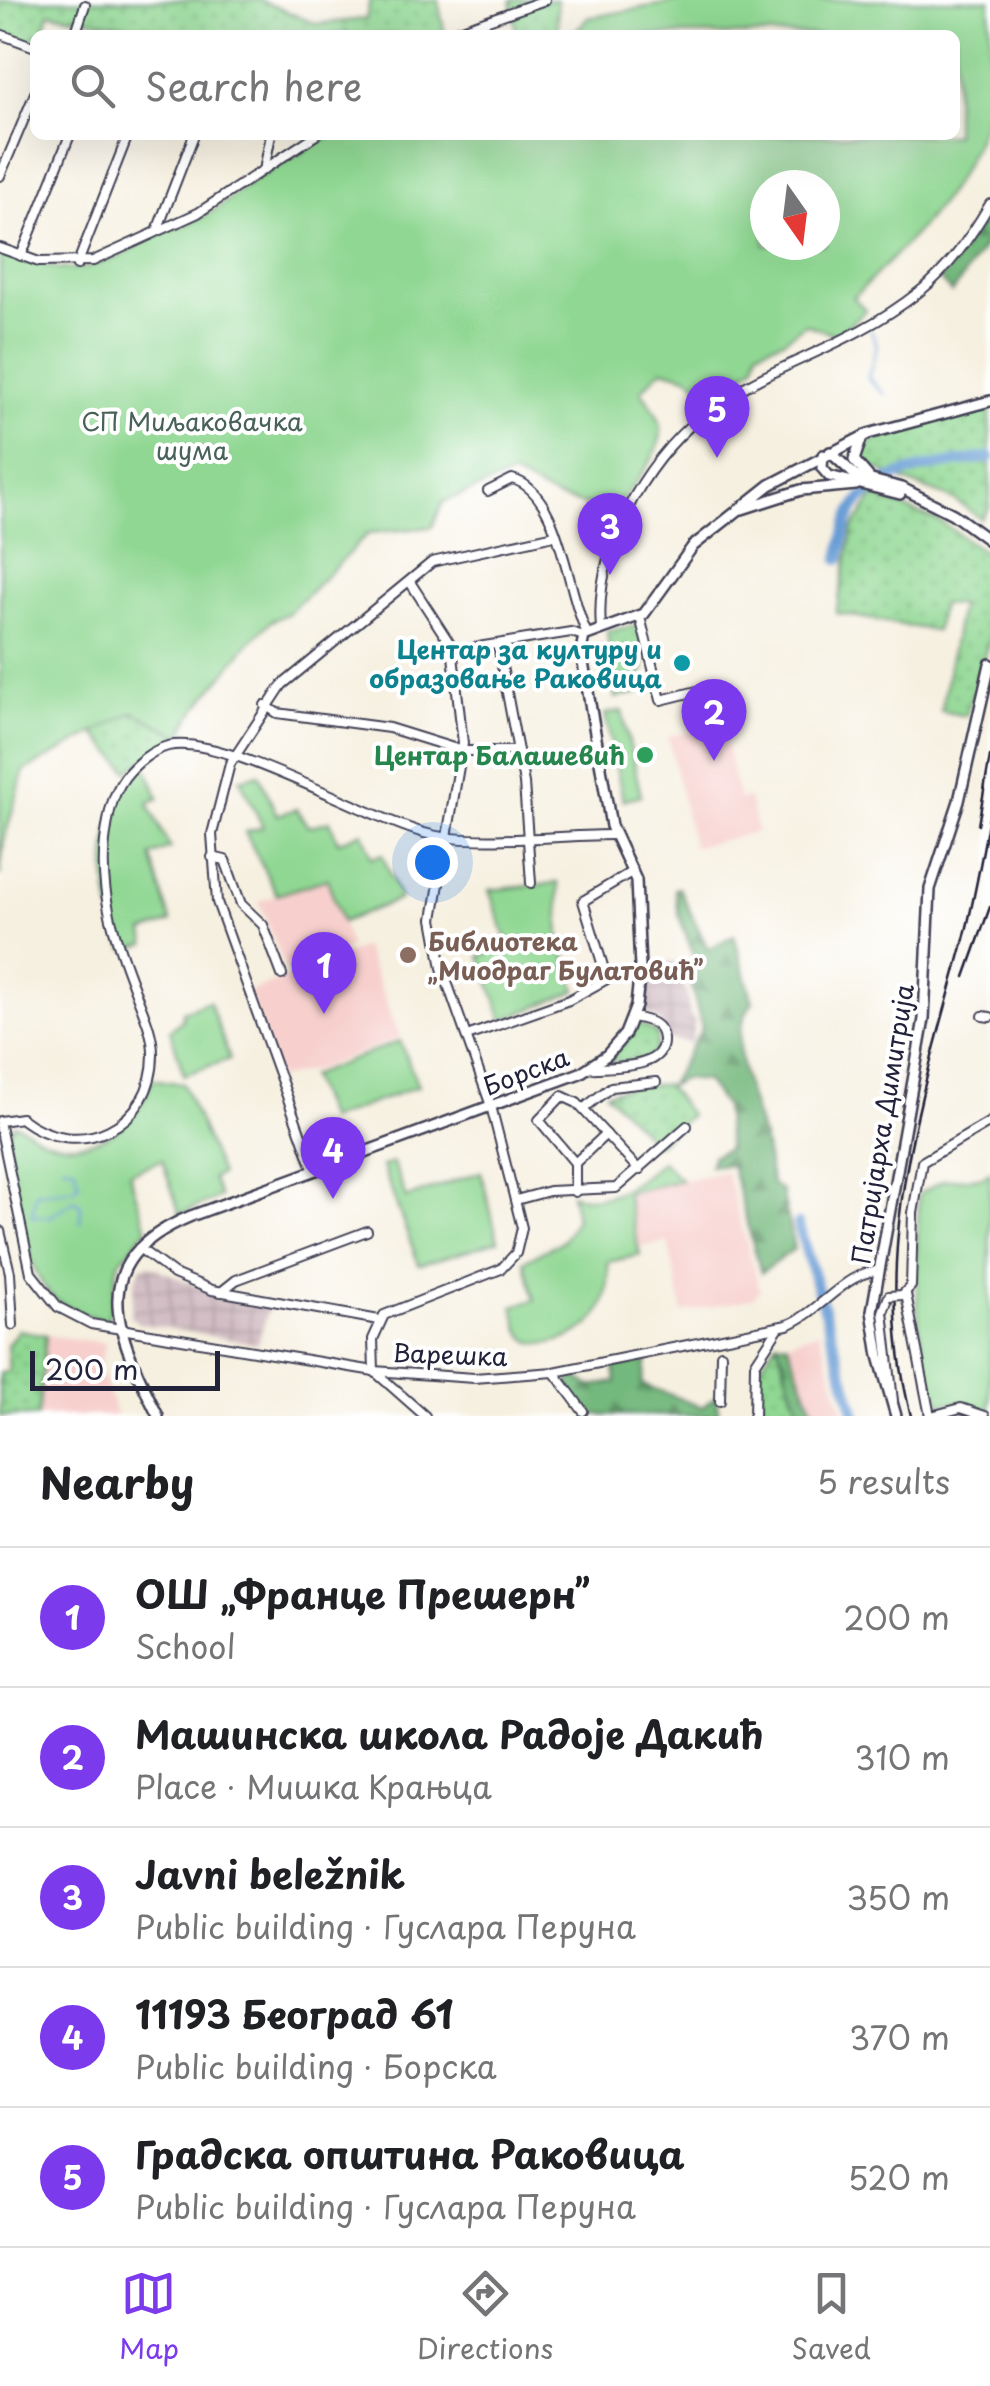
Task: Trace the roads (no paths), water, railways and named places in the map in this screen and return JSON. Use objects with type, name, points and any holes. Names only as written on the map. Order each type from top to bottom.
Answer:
[{"type":"main road","points":[[586,634],[640,617],[687,552],[770,484],[865,436],[990,400]]},
{"type":"main road","points":[[865,436],[855,448],[854,462],[874,481]]},
{"type":"main road","points":[[826,453],[856,476],[953,514],[990,541]]},
{"type":"main road","points":[[826,453],[824,473],[912,495]]},
{"type":"main road","points":[[728,516],[785,493],[856,484]]},
{"type":"main road","name":"Борска","points":[[139,1247],[167,1226],[588,1069],[616,1046],[633,1017],[640,968],[634,871],[614,834],[581,650],[586,634]]},
{"type":"main road","name":"Патријарха Димитрија","points":[[894,1411],[872,1318],[924,1018],[930,889],[959,801],[990,664]]},
{"type":"main road","points":[[139,1247],[123,1276],[118,1329],[158,1416]]},
{"type":"street","points":[[458,30],[545,0]]},
{"type":"street","points":[[78,30],[85,6]]},
{"type":"street","points":[[0,35],[30,45]]},
{"type":"street","points":[[0,176],[30,105]]},
{"type":"street","points":[[21,256],[68,140]]},
{"type":"street","points":[[77,264],[126,140]]},
{"type":"street","points":[[158,228],[192,140]]},
{"type":"street","points":[[265,166],[270,140]]},
{"type":"street","points":[[0,248],[21,256],[77,264],[198,213],[308,140]]},
{"type":"street","points":[[601,628],[602,590],[610,547],[630,505],[671,440],[729,395],[872,323],[919,292],[957,253],[990,204]]},
{"type":"street","name":"Борска","points":[[488,491],[512,479],[526,484],[556,535],[586,634]]},
{"type":"street","points":[[314,1171],[221,919],[212,857],[214,819],[233,756],[285,682],[442,558],[556,535]]},
{"type":"street","points":[[410,582],[453,650],[463,751],[433,918],[442,968],[491,1106],[516,1200],[522,1239],[505,1266],[396,1308],[379,1320],[370,1358],[374,1370],[426,1416]]},
{"type":"street","points":[[640,617],[661,700],[709,688],[718,724]]},
{"type":"street","points":[[453,650],[572,632],[586,634]]},
{"type":"street","points":[[498,645],[518,751],[531,883]]},
{"type":"street","points":[[266,706],[277,713],[389,728],[463,751],[518,751]]},
{"type":"street","points":[[0,1124],[21,1118],[47,1136],[81,1139],[121,1122],[141,1101],[152,1068],[153,1044],[106,901],[103,864],[109,812],[129,772],[162,748],[183,745],[233,756],[412,829],[445,837],[614,834]]},
{"type":"street","points":[[212,857],[225,860],[241,904],[260,920],[282,975]]},
{"type":"street","points":[[467,1036],[570,1000],[607,980],[582,901],[634,871]]},
{"type":"street","points":[[588,1069],[647,1062],[659,1054],[663,1038],[660,1028],[633,1017]]},
{"type":"street","name":"Борска","points":[[575,1163],[539,1120],[565,1095],[582,1109],[611,1087],[656,1082]]},
{"type":"street","points":[[582,1109],[639,1170]]},
{"type":"street","points":[[894,1411],[883,1312],[889,1296],[904,1294],[911,1286],[913,1213],[920,1165],[990,1122]]},
{"type":"street","name":"Варешка","points":[[0,1124],[28,1266],[49,1299],[74,1318],[118,1329],[401,1374],[474,1378],[554,1372],[779,1327],[813,1312],[861,1274],[880,1271]]},
{"type":"street","points":[[516,1200],[549,1192],[616,1188],[687,1126]]},
{"type":"street","points":[[575,1192],[575,1163],[606,1134]]},
{"type":"street","points":[[13,1325],[10,1273],[0,1229],[19,1222]]},
{"type":"street","points":[[221,1292],[236,1280],[367,1231]]},
{"type":"street","points":[[139,1247],[184,1279],[221,1292],[379,1320]]},
{"type":"street","points":[[904,1294],[931,1416],[961,1408],[985,1416]]},
{"type":"street","points":[[754,1416],[755,1364],[779,1327]]},
{"type":"street","points":[[720,1400],[722,1340]]},
{"type":"street","points":[[708,1369],[721,1354]]},
{"type":"street","points":[[554,1372],[583,1411]]},
{"type":"street","points":[[396,1392],[395,1380],[401,1374]]},
{"type":"waterway","points":[[871,331],[877,345],[868,378],[884,394]]},
{"type":"waterway","points":[[839,559],[851,514],[876,486],[912,471],[990,457]]},
{"type":"waterway","points":[[63,1165],[75,1168],[79,1184],[73,1189],[36,1193],[32,1216],[50,1217],[75,1200],[81,1206],[80,1222]]},
{"type":"waterway","points":[[798,1224],[856,1416]]},
{"type":"railway","points":[[978,825],[990,756]]},
{"type":"railway","points":[[911,1416],[899,1355],[895,1294],[898,1234],[917,1116],[968,923],[990,812]]},
{"type":"railway","points":[[965,977],[990,907]]},
{"type":"place","name":"Градска општина Раковица","points":[[717,458]]},
{"type":"place","name":"Javni beležnik","points":[[610,575]]},
{"type":"place","name":"Центар за културу и образовање Раковица","points":[[682,663]]},
{"type":"place","name":"Центар Балашевић","points":[[645,755]]},
{"type":"place","name":"Машинска школа Радоје Дакић","points":[[714,761]]},
{"type":"place","name":"Библиотека „Миодраг Булатовић”","points":[[408,955]]},
{"type":"place","name":"ОШ „Франце Прешерн”","points":[[324,1014]]},
{"type":"place","name":"11193 Београд 61","points":[[333,1199]]},
{"type":"park label","name":"СП Миљаковачка шума","points":[[192,436]]}]
